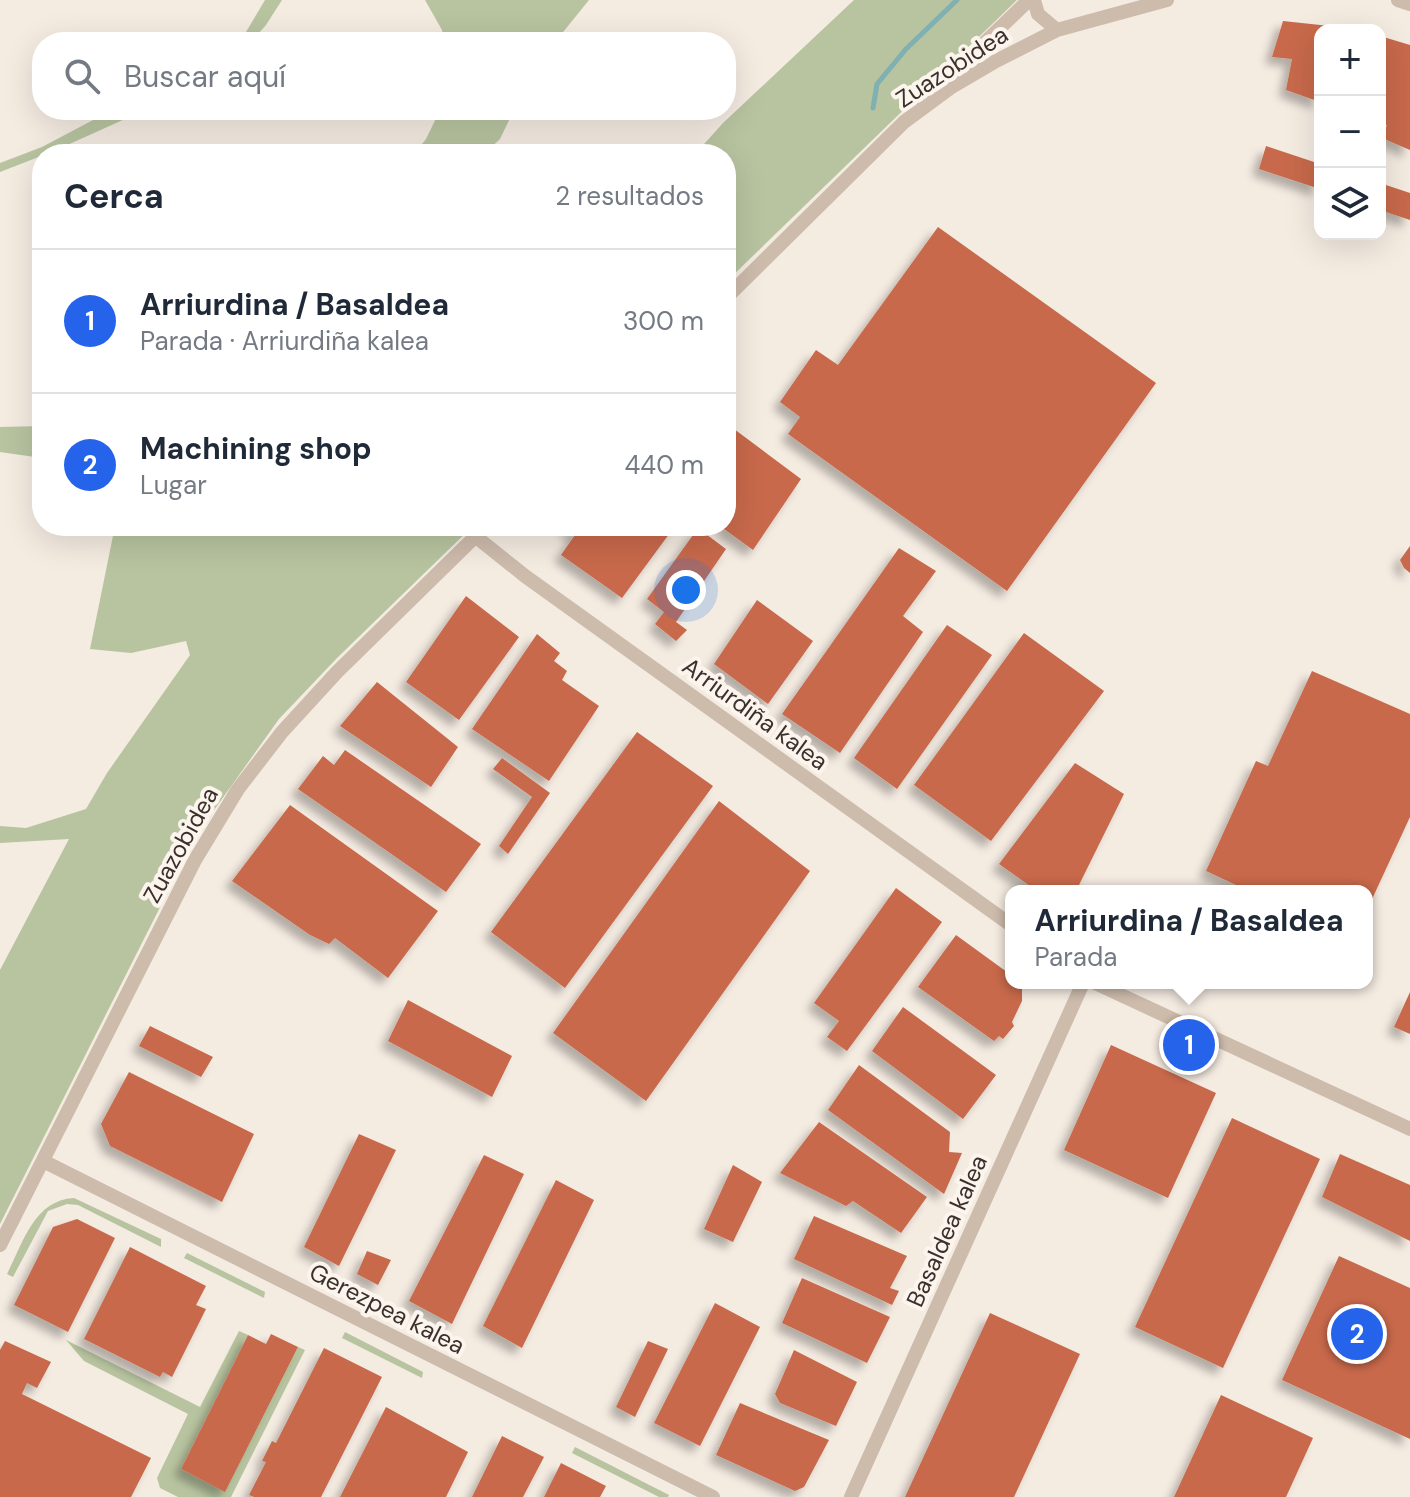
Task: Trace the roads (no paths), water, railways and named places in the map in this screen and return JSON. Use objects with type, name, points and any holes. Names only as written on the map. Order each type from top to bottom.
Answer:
[{"type":"street","points":[[904,122],[952,72],[1032,0],[1038,14],[1057,30]]},
{"type":"street","name":"Zuazobidea","points":[[736,288],[904,122],[950,88],[1057,30],[1167,0]]},
{"type":"street","points":[[1398,0],[1410,4]]},
{"type":"street","name":"Zuazobidea","points":[[0,1245],[195,860],[238,789],[282,732],[337,672],[475,536]]},
{"type":"street","name":"Arriurdiña kalea","points":[[485,536],[538,586],[1005,921]]},
{"type":"street","name":"Basaldea kalea","points":[[851,1497],[1080,989]]},
{"type":"street","points":[[1108,989],[1410,1129]]},
{"type":"street","name":"Gerezpea kalea","points":[[43,1161],[713,1497]]},
{"type":"waterway","points":[[873,108],[877,84],[906,49],[957,0]]},
{"type":"place","name":"Arriurdina / Basaldea","points":[[1189,1045]]},
{"type":"place","name":"Machining shop","points":[[1357,1334]]}]
